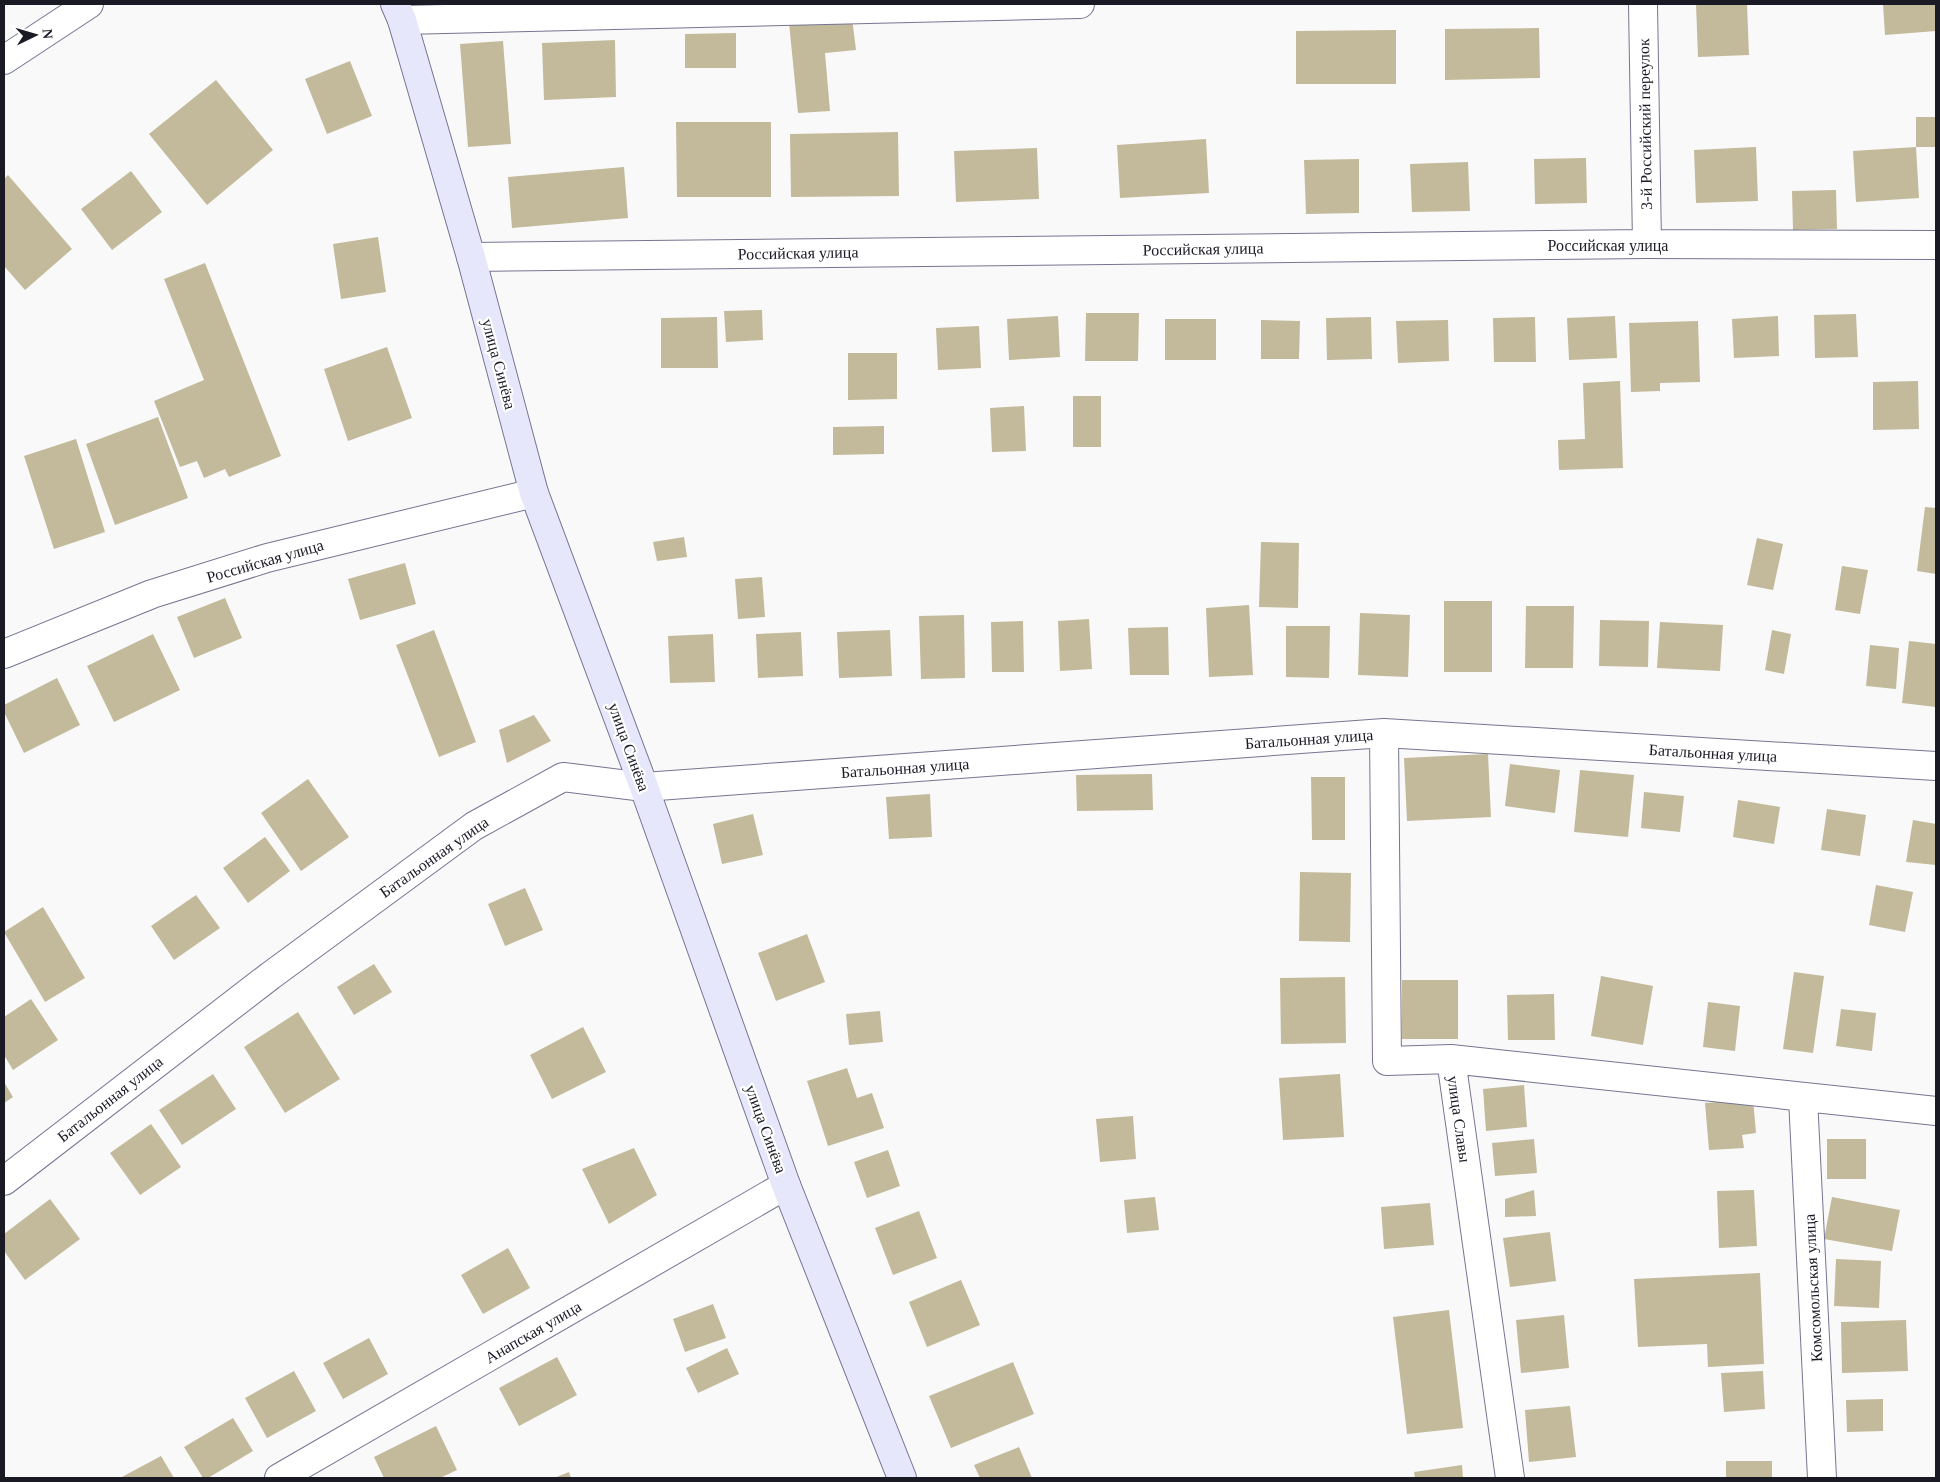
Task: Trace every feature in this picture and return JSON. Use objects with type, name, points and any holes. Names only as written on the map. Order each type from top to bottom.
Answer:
[{"type":"main road","name":"улица Синёва","points":[[398,12],[471,257],[534,493],[644,787],[786,1185],[902,1478]]},
{"type":"street","points":[[4,60],[89,4]]},
{"type":"street","points":[[398,12],[1080,4]]},
{"type":"street","name":"3-й Российский переулок","points":[[1642,4],[1647,244]]},
{"type":"street","name":"Российская улица","points":[[471,257],[1647,244],[1936,245]]},
{"type":"street","name":"Российская улица","points":[[4,654],[152,594],[267,558],[534,493]]},
{"type":"street","name":"Батальонная улица","points":[[4,1181],[270,976],[474,826],[563,777],[644,787],[1384,733],[1936,766]]},
{"type":"street","name":"улица Славы","points":[[1384,733],[1387,1061],[1451,1059],[1510,1478]]},
{"type":"street","points":[[1451,1059],[1936,1111]]},
{"type":"street","name":"Комсомольская улица","points":[[1803,1098],[1822,1478]]},
{"type":"street","name":"Анапская улица","points":[[279,1478],[786,1185]]},
{"type":"building","points":[[1696,4],[1747,4],[1749,55],[1698,57]]},
{"type":"building","points":[[1883,4],[1936,4],[1936,31],[1885,35]]},
{"type":"building","points":[[852,18],[856,50],[825,53],[830,111],[798,113],[789,23]]},
{"type":"building","points":[[1539,28],[1540,78],[1445,80],[1445,29]]},
{"type":"building","points":[[1396,30],[1396,84],[1296,84],[1296,31]]},
{"type":"building","points":[[736,33],[736,68],[685,68],[685,34]]},
{"type":"building","points":[[615,40],[616,97],[544,100],[542,43]]},
{"type":"building","points":[[503,41],[511,144],[468,147],[460,44]]},
{"type":"building","points":[[350,61],[372,116],[327,134],[305,79]]},
{"type":"building","points":[[216,80],[273,150],[207,205],[149,134]]},
{"type":"building","points":[[1916,117],[1936,117],[1936,147],[1916,147]]},
{"type":"building","points":[[676,122],[771,122],[771,197],[677,197]]},
{"type":"building","points":[[898,132],[899,196],[791,197],[790,134]]},
{"type":"building","points":[[1206,139],[1209,193],[1120,198],[1117,145]]},
{"type":"building","points":[[1756,147],[1758,201],[1696,203],[1694,150]]},
{"type":"building","points":[[1916,147],[1919,198],[1856,202],[1853,151]]},
{"type":"building","points":[[1037,148],[1039,199],[956,202],[954,151]]},
{"type":"building","points":[[1586,158],[1587,203],[1535,204],[1534,159]]},
{"type":"building","points":[[1359,159],[1359,213],[1306,214],[1304,160]]},
{"type":"building","points":[[1468,162],[1470,211],[1412,212],[1410,164]]},
{"type":"building","points":[[624,167],[628,218],[512,228],[508,177]]},
{"type":"building","points":[[131,171],[162,212],[112,250],[81,209]]},
{"type":"building","points":[[8,175],[72,249],[25,290],[4,266],[4,179]]},
{"type":"building","points":[[1836,190],[1837,229],[1793,230],[1792,191]]},
{"type":"building","points":[[378,237],[386,292],[341,299],[333,244]]},
{"type":"building","points":[[205,263],[281,456],[229,477],[225,469],[204,478],[197,461],[180,467],[154,401],[204,380],[164,279]]},
{"type":"building","points":[[762,310],[763,340],[726,342],[724,311]]},
{"type":"building","points":[[1086,313],[1139,313],[1138,361],[1085,361]]},
{"type":"building","points":[[1856,314],[1858,357],[1815,358],[1814,315]]},
{"type":"building","points":[[1058,316],[1060,357],[1009,360],[1007,319]]},
{"type":"building","points":[[1615,316],[1617,358],[1569,360],[1567,318]]},
{"type":"building","points":[[1778,316],[1779,356],[1734,358],[1732,319]]},
{"type":"building","points":[[717,317],[718,368],[661,368],[661,318]]},
{"type":"building","points":[[1371,317],[1372,359],[1327,360],[1326,318]]},
{"type":"building","points":[[1535,317],[1536,362],[1494,362],[1493,318]]},
{"type":"building","points":[[1165,319],[1216,319],[1216,360],[1165,360]]},
{"type":"building","points":[[1261,320],[1300,321],[1299,359],[1261,359]]},
{"type":"building","points":[[1448,320],[1449,361],[1398,363],[1396,321]]},
{"type":"building","points":[[1698,321],[1700,382],[1660,383],[1660,391],[1631,392],[1629,323]]},
{"type":"building","points":[[979,326],[981,368],[938,370],[936,328]]},
{"type":"building","points":[[387,347],[412,418],[348,441],[324,369]]},
{"type":"building","points":[[848,353],[897,353],[897,399],[848,400]]},
{"type":"building","points":[[1620,381],[1623,468],[1559,470],[1558,440],[1585,439],[1583,383]]},
{"type":"building","points":[[1918,381],[1919,429],[1873,430],[1873,382]]},
{"type":"building","points":[[1073,396],[1101,396],[1101,447],[1073,447]]},
{"type":"building","points":[[1024,406],[1026,451],[992,452],[990,408]]},
{"type":"building","points":[[158,417],[188,498],[115,525],[86,444]]},
{"type":"building","points":[[884,426],[884,454],[833,455],[833,427]]},
{"type":"building","points":[[76,439],[105,532],[54,549],[24,456]]},
{"type":"building","points":[[1925,507],[1936,508],[1936,574],[1917,571]]},
{"type":"building","points":[[684,537],[687,557],[657,561],[653,542]]},
{"type":"building","points":[[1757,538],[1783,544],[1773,590],[1747,585]]},
{"type":"building","points":[[1261,542],[1299,543],[1298,608],[1259,607]]},
{"type":"building","points":[[405,563],[416,604],[360,620],[348,579]]},
{"type":"building","points":[[1842,566],[1868,570],[1860,614],[1835,610]]},
{"type":"building","points":[[762,577],[765,617],[738,619],[735,579]]},
{"type":"building","points":[[225,598],[242,638],[194,658],[177,617]]},
{"type":"building","points":[[1444,601],[1492,601],[1492,672],[1444,672]]},
{"type":"building","points":[[1249,605],[1253,675],[1209,677],[1206,608]]},
{"type":"building","points":[[1526,606],[1574,606],[1573,668],[1525,668]]},
{"type":"building","points":[[1360,613],[1410,615],[1408,677],[1358,675]]},
{"type":"building","points":[[964,615],[965,678],[921,679],[919,616]]},
{"type":"building","points":[[1089,619],[1092,669],[1060,671],[1058,621]]},
{"type":"building","points":[[1600,620],[1649,621],[1648,667],[1599,666]]},
{"type":"building","points":[[1023,621],[1024,672],[992,672],[991,622]]},
{"type":"building","points":[[1660,622],[1723,625],[1720,671],[1657,668]]},
{"type":"building","points":[[1286,626],[1330,626],[1329,678],[1286,677]]},
{"type":"building","points":[[1168,627],[1169,675],[1130,675],[1128,628]]},
{"type":"building","points":[[434,630],[476,742],[439,757],[396,645]]},
{"type":"building","points":[[890,630],[892,676],[839,678],[837,632]]},
{"type":"building","points":[[1772,630],[1791,634],[1784,674],[1765,670]]},
{"type":"building","points":[[801,632],[803,676],[758,678],[756,634]]},
{"type":"building","points":[[153,634],[180,690],[114,722],[87,666]]},
{"type":"building","points":[[713,634],[715,682],[670,683],[668,636]]},
{"type":"building","points":[[1909,641],[1936,644],[1936,707],[1902,703]]},
{"type":"building","points":[[1870,645],[1899,648],[1896,689],[1866,686]]},
{"type":"building","points":[[57,678],[80,725],[24,753],[4,712],[4,705]]},
{"type":"building","points":[[534,715],[551,741],[507,763],[499,730]]},
{"type":"building","points":[[1488,754],[1491,817],[1407,821],[1404,758]]},
{"type":"building","points":[[1510,764],[1560,770],[1555,813],[1505,806]]},
{"type":"building","points":[[1580,770],[1634,775],[1628,837],[1574,832]]},
{"type":"building","points":[[1152,774],[1153,810],[1077,811],[1076,775]]},
{"type":"building","points":[[1311,777],[1345,777],[1345,840],[1312,840]]},
{"type":"building","points":[[308,779],[349,837],[301,871],[261,813]]},
{"type":"building","points":[[1644,792],[1684,796],[1680,832],[1641,828]]},
{"type":"building","points":[[930,794],[932,837],[889,839],[886,797]]},
{"type":"building","points":[[1738,800],[1780,807],[1774,844],[1733,837]]},
{"type":"building","points":[[1827,809],[1866,815],[1860,856],[1821,850]]},
{"type":"building","points":[[753,814],[763,855],[722,864],[713,824]]},
{"type":"building","points":[[1913,820],[1936,824],[1936,865],[1906,862]]},
{"type":"building","points":[[265,837],[290,871],[248,903],[223,868]]},
{"type":"building","points":[[1300,872],[1351,873],[1350,942],[1299,941]]},
{"type":"building","points":[[1876,885],[1913,892],[1905,932],[1869,925]]},
{"type":"building","points":[[525,888],[543,930],[505,946],[488,904]]},
{"type":"building","points":[[196,895],[220,928],[174,960],[151,926]]},
{"type":"building","points":[[43,907],[85,978],[45,1002],[4,932]]},
{"type":"building","points":[[807,934],[825,982],[776,1001],[758,953]]},
{"type":"building","points":[[374,964],[392,992],[354,1015],[337,987]]},
{"type":"building","points":[[1794,972],[1824,976],[1813,1053],[1783,1049]]},
{"type":"building","points":[[1601,976],[1653,986],[1643,1045],[1591,1036]]},
{"type":"building","points":[[1345,977],[1346,1043],[1281,1044],[1280,978]]},
{"type":"building","points":[[1402,980],[1458,980],[1458,1039],[1402,1039]]},
{"type":"building","points":[[1554,994],[1555,1040],[1508,1040],[1507,995]]},
{"type":"building","points":[[31,999],[58,1040],[13,1070],[4,1055],[4,1017]]},
{"type":"building","points":[[1708,1002],[1740,1006],[1735,1051],[1703,1047]]},
{"type":"building","points":[[1841,1009],[1876,1013],[1872,1051],[1836,1046]]},
{"type":"building","points":[[880,1011],[883,1042],[849,1045],[846,1014]]},
{"type":"building","points":[[298,1012],[340,1079],[285,1113],[244,1047]]},
{"type":"building","points":[[583,1027],[606,1072],[552,1099],[530,1055]]},
{"type":"building","points":[[847,1068],[857,1098],[872,1093],[884,1128],[828,1146],[807,1081]]},
{"type":"building","points":[[213,1074],[236,1109],[182,1145],[159,1110]]},
{"type":"building","points":[[1340,1074],[1344,1137],[1283,1140],[1279,1078]]},
{"type":"building","points":[[4,1082],[13,1097],[4,1103]]},
{"type":"building","points":[[1524,1085],[1527,1127],[1486,1131],[1483,1089]]},
{"type":"building","points":[[1753,1099],[1756,1133],[1742,1135],[1744,1148],[1709,1150],[1705,1103]]},
{"type":"building","points":[[1133,1116],[1136,1159],[1100,1162],[1096,1119]]},
{"type":"building","points":[[151,1124],[181,1167],[140,1195],[110,1153]]},
{"type":"building","points":[[1534,1139],[1537,1173],[1495,1176],[1492,1143]]},
{"type":"building","points":[[1827,1139],[1866,1139],[1866,1179],[1827,1179]]},
{"type":"building","points":[[634,1148],[657,1195],[609,1224],[582,1169]]},
{"type":"building","points":[[888,1150],[900,1186],[867,1198],[854,1162]]},
{"type":"building","points":[[1534,1190],[1536,1216],[1505,1217],[1505,1199]]},
{"type":"building","points":[[1754,1190],[1757,1246],[1719,1248],[1717,1191]]},
{"type":"building","points":[[1155,1197],[1159,1230],[1127,1233],[1124,1200]]},
{"type":"building","points":[[1832,1197],[1900,1210],[1892,1251],[1824,1239]]},
{"type":"building","points":[[50,1199],[80,1239],[25,1280],[4,1251],[4,1234]]},
{"type":"building","points":[[1430,1203],[1434,1245],[1384,1249],[1381,1207]]},
{"type":"building","points":[[919,1211],[937,1258],[893,1275],[875,1228]]},
{"type":"building","points":[[1550,1232],[1556,1281],[1510,1287],[1503,1238]]},
{"type":"building","points":[[508,1248],[530,1288],[483,1314],[461,1275]]},
{"type":"building","points":[[1836,1259],[1881,1261],[1879,1308],[1834,1306]]},
{"type":"building","points":[[1760,1273],[1764,1364],[1708,1367],[1707,1344],[1638,1347],[1634,1279]]},
{"type":"building","points":[[961,1280],[980,1325],[927,1347],[909,1302]]},
{"type":"building","points":[[713,1304],[726,1338],[685,1352],[673,1319]]},
{"type":"building","points":[[1449,1310],[1463,1428],[1407,1434],[1393,1317]]},
{"type":"building","points":[[1564,1315],[1569,1368],[1521,1373],[1516,1320]]},
{"type":"building","points":[[1906,1320],[1908,1371],[1842,1373],[1841,1322]]},
{"type":"building","points":[[369,1338],[388,1374],[343,1399],[323,1363]]},
{"type":"building","points":[[727,1348],[739,1374],[698,1393],[686,1368]]},
{"type":"building","points":[[557,1357],[577,1395],[519,1426],[499,1388]]},
{"type":"building","points":[[1013,1362],[1034,1414],[951,1448],[929,1396]]},
{"type":"building","points":[[294,1371],[316,1411],[267,1438],[245,1398]]},
{"type":"building","points":[[1763,1371],[1765,1409],[1724,1412],[1721,1373]]},
{"type":"building","points":[[1883,1399],[1883,1431],[1847,1432],[1846,1400]]},
{"type":"building","points":[[1570,1406],[1576,1457],[1529,1462],[1525,1410]]},
{"type":"building","points":[[233,1418],[253,1451],[208,1478],[203,1478],[184,1447]]},
{"type":"building","points":[[436,1426],[457,1470],[440,1478],[384,1478],[374,1457]]},
{"type":"building","points":[[1019,1447],[1032,1478],[980,1478],[974,1465]]},
{"type":"building","points":[[161,1456],[174,1478],[120,1478]]},
{"type":"building","points":[[1726,1461],[1772,1461],[1772,1478],[1726,1478]]},
{"type":"building","points":[[1462,1465],[1463,1478],[1415,1478],[1414,1472]]},
{"type":"building","points":[[569,1472],[571,1478],[554,1478]]}]
